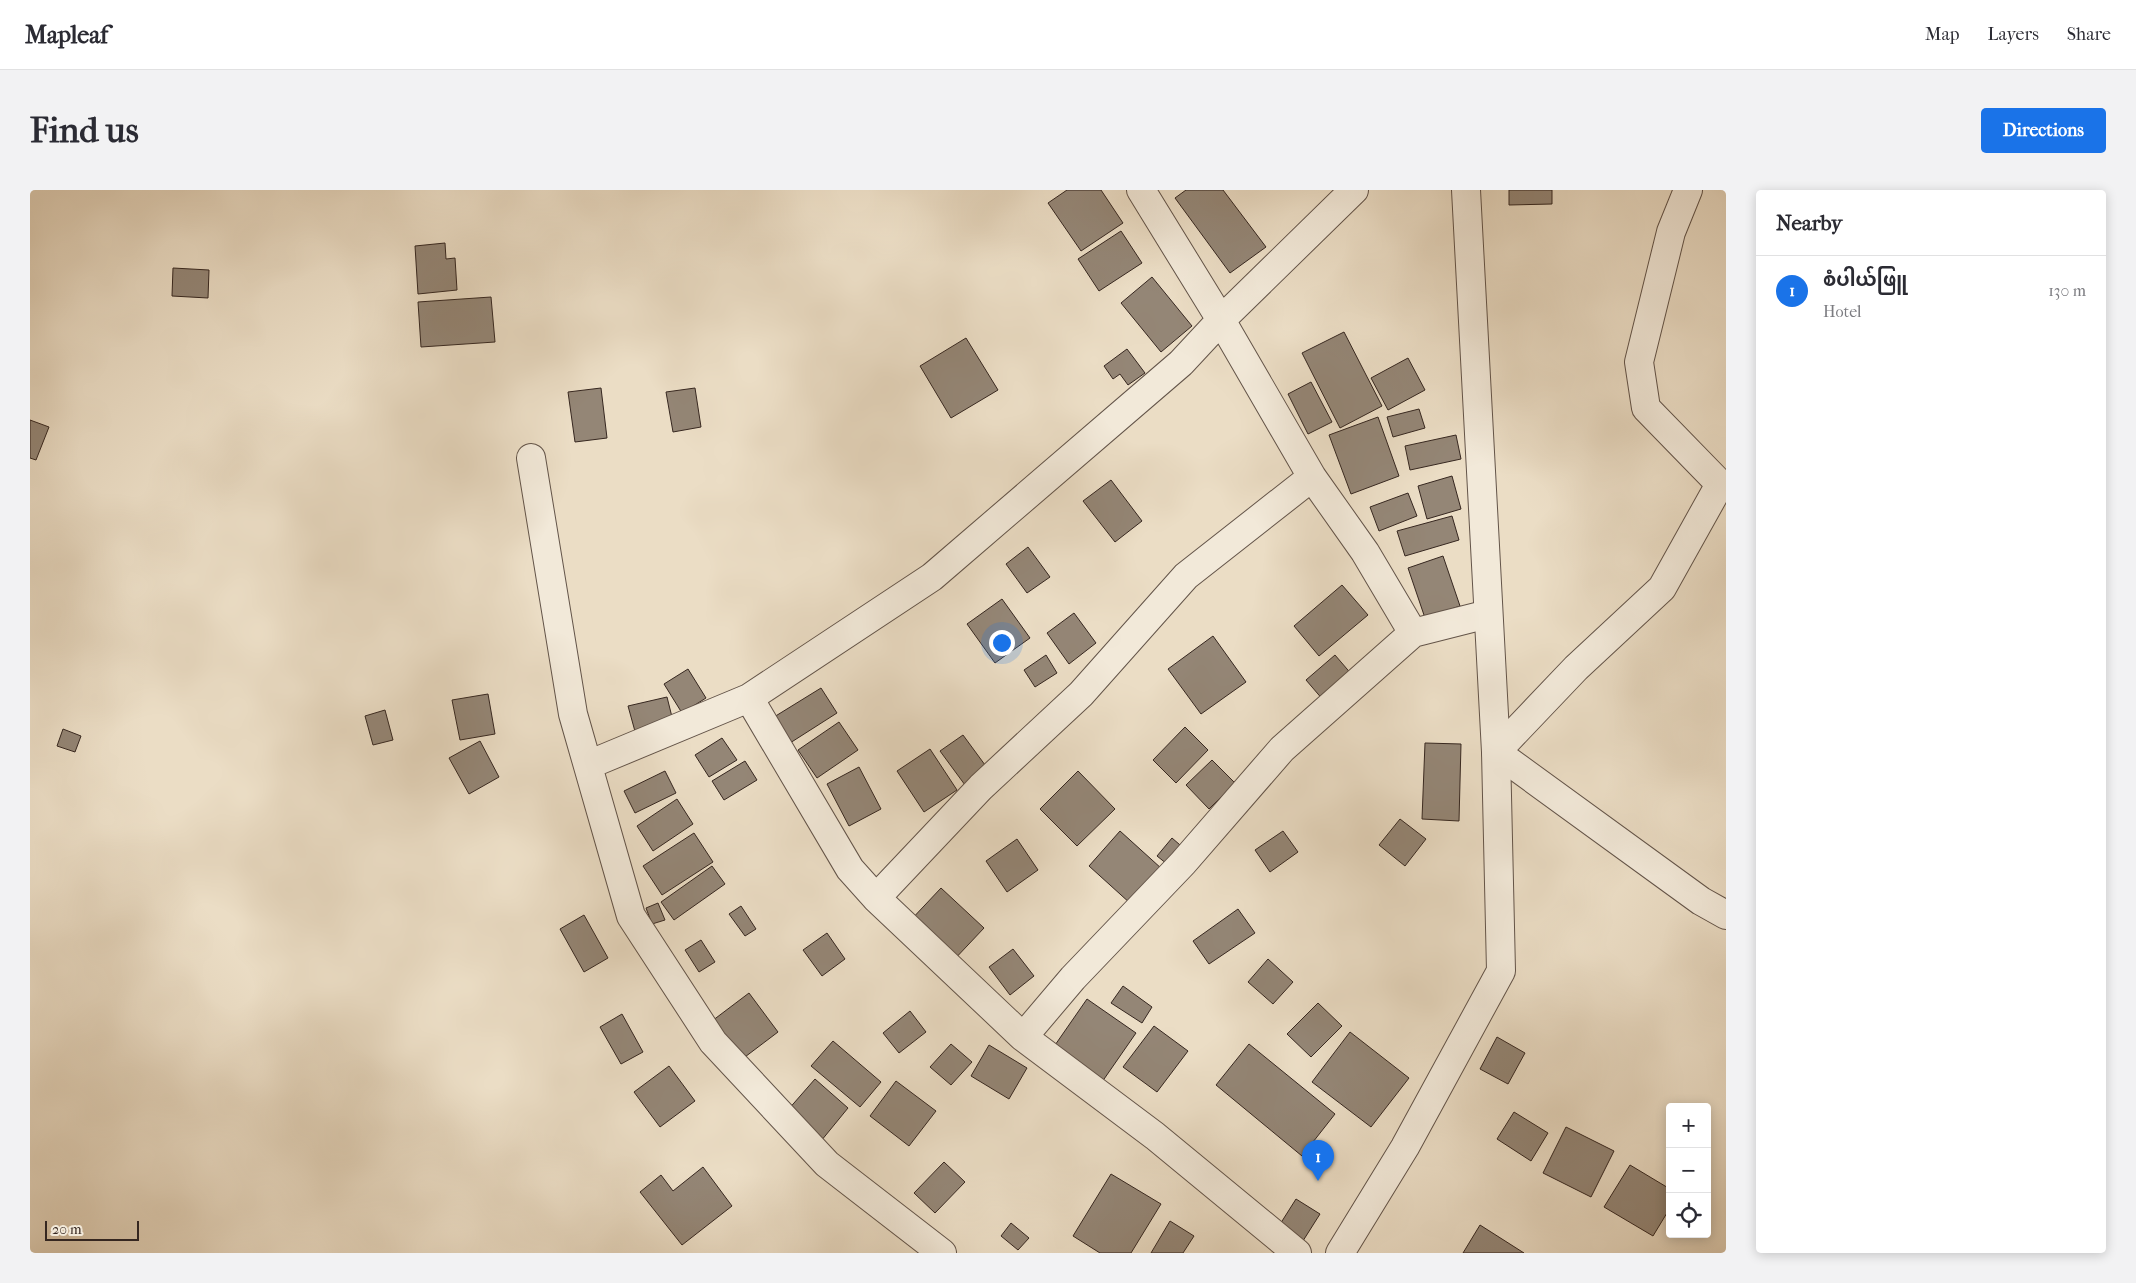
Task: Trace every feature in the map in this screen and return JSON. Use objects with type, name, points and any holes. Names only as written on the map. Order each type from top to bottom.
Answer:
[{"type":"street","points":[[1141,190],[1221,320],[1312,477],[1365,552],[1413,633]]},
{"type":"street","points":[[588,765],[749,698],[932,577],[1181,363],[1221,320],[1354,190]]},
{"type":"street","points":[[1340,1253],[1405,1147],[1501,971],[1496,752],[1466,190]]},
{"type":"street","points":[[1496,752],[1576,668],[1662,588],[1720,484],[1646,408],[1639,362],[1671,232],[1688,190]]},
{"type":"street","points":[[530,458],[573,714],[631,916],[713,1042],[827,1164],[942,1253]]},
{"type":"street","points":[[876,898],[981,787],[1082,694],[1186,576],[1312,477]]},
{"type":"street","points":[[1022,1037],[1074,978],[1183,863],[1282,749],[1413,633],[1488,614]]},
{"type":"street","points":[[749,698],[850,869],[876,898],[1022,1037],[1155,1136],[1297,1253]]},
{"type":"street","points":[[1496,752],[1701,901],[1726,914]]},
{"type":"building","points":[[1067,190],[1101,190],[1123,223],[1081,251],[1048,203]]},
{"type":"building","points":[[1186,190],[1223,190],[1266,247],[1230,273],[1175,198]]},
{"type":"building","points":[[1509,190],[1552,190],[1552,204],[1509,205]]},
{"type":"building","points":[[1121,231],[1142,263],[1099,291],[1078,259]]},
{"type":"building","points":[[445,243],[446,259],[455,258],[457,290],[418,294],[415,246]]},
{"type":"building","points":[[173,268],[209,270],[208,298],[172,296]]},
{"type":"building","points":[[1152,277],[1192,326],[1161,352],[1121,303]]},
{"type":"building","points":[[491,297],[495,342],[421,347],[418,302]]},
{"type":"building","points":[[1344,332],[1382,406],[1340,428],[1302,353]]},
{"type":"building","points":[[966,338],[998,390],[951,418],[920,366]]},
{"type":"building","points":[[1127,349],[1145,373],[1128,385],[1120,374],[1113,379],[1104,366]]},
{"type":"building","points":[[1408,358],[1425,390],[1388,410],[1371,378]]},
{"type":"building","points":[[1311,382],[1332,422],[1308,434],[1288,394]]},
{"type":"building","points":[[601,388],[607,438],[575,442],[568,392]]},
{"type":"building","points":[[695,388],[701,427],[673,432],[666,392]]},
{"type":"building","points":[[1419,409],[1425,428],[1393,437],[1387,417]]},
{"type":"building","points":[[1378,417],[1399,476],[1351,494],[1329,435]]},
{"type":"building","points":[[30,420],[49,427],[36,460],[30,458]]},
{"type":"building","points":[[1456,435],[1461,459],[1410,470],[1405,446]]},
{"type":"building","points":[[1452,476],[1461,509],[1427,519],[1418,486]]},
{"type":"building","points":[[1111,480],[1142,521],[1115,542],[1083,501]]},
{"type":"building","points":[[1408,493],[1417,516],[1379,531],[1370,507]]},
{"type":"building","points":[[1452,516],[1459,540],[1405,556],[1397,531]]},
{"type":"building","points":[[1028,547],[1050,577],[1027,593],[1006,564]]},
{"type":"building","points":[[1443,556],[1460,606],[1425,618],[1408,568]]},
{"type":"building","points":[[1342,585],[1368,615],[1319,656],[1294,626]]},
{"type":"building","points":[[1002,599],[1030,638],[995,663],[967,624]]},
{"type":"building","points":[[1074,613],[1096,643],[1069,664],[1047,633]]},
{"type":"building","points":[[1213,636],[1246,682],[1201,714],[1168,669]]},
{"type":"building","points":[[1046,655],[1057,673],[1035,687],[1024,670]]},
{"type":"building","points":[[1335,655],[1353,676],[1324,701],[1306,680]]},
{"type":"building","points":[[688,669],[706,698],[682,713],[664,684]]},
{"type":"building","points":[[821,688],[837,713],[790,743],[774,717]]},
{"type":"building","points":[[488,694],[495,734],[460,740],[452,700]]},
{"type":"building","points":[[667,697],[674,725],[636,735],[628,706]]},
{"type":"building","points":[[385,710],[393,740],[373,745],[365,716]]},
{"type":"building","points":[[839,722],[858,750],[817,778],[798,750]]},
{"type":"building","points":[[1185,727],[1208,750],[1176,783],[1153,760]]},
{"type":"building","points":[[63,729],[81,736],[75,752],[57,746]]},
{"type":"building","points":[[963,735],[988,769],[965,785],[940,751]]},
{"type":"building","points":[[722,738],[737,760],[709,777],[695,755]]},
{"type":"building","points":[[480,741],[499,777],[469,794],[449,758]]},
{"type":"building","points":[[1425,743],[1461,744],[1459,821],[1422,819]]},
{"type":"building","points":[[930,749],[957,790],[924,812],[897,771]]},
{"type":"building","points":[[1212,760],[1235,783],[1209,809],[1186,785]]},
{"type":"building","points":[[745,761],[757,780],[724,800],[712,781]]},
{"type":"building","points":[[859,767],[881,809],[849,826],[827,784]]},
{"type":"building","points":[[665,771],[676,793],[635,813],[624,791]]},
{"type":"building","points":[[1078,771],[1115,809],[1077,846],[1040,809]]},
{"type":"building","points":[[677,799],[693,824],[653,851],[637,826]]},
{"type":"building","points":[[1400,819],[1426,839],[1405,866],[1379,845]]},
{"type":"building","points":[[1120,831],[1162,869],[1131,904],[1089,866]]},
{"type":"building","points":[[1283,831],[1298,852],[1270,872],[1255,850]]},
{"type":"building","points":[[694,833],[713,862],[662,895],[643,866]]},
{"type":"building","points":[[1172,838],[1187,851],[1172,868],[1157,856]]},
{"type":"building","points":[[1017,839],[1038,870],[1007,892],[986,861]]},
{"type":"building","points":[[712,866],[725,884],[674,920],[661,902]]},
{"type":"building","points":[[941,888],[984,928],[951,963],[908,923]]},
{"type":"building","points":[[658,903],[665,920],[652,924],[646,908]]},
{"type":"building","points":[[741,906],[756,929],[745,936],[729,914]]},
{"type":"building","points":[[1238,909],[1255,933],[1209,964],[1193,941]]},
{"type":"building","points":[[584,915],[608,958],[584,972],[560,929]]},
{"type":"building","points":[[827,933],[845,959],[822,976],[803,950]]},
{"type":"building","points":[[701,940],[715,962],[699,972],[685,950]]},
{"type":"building","points":[[1013,949],[1034,976],[1010,995],[989,967]]},
{"type":"building","points":[[1268,959],[1293,982],[1273,1004],[1248,982]]},
{"type":"building","points":[[1123,986],[1152,1007],[1142,1023],[1111,1003]]},
{"type":"building","points":[[749,993],[778,1032],[737,1063],[708,1024]]},
{"type":"building","points":[[1087,999],[1136,1033],[1102,1082],[1053,1048]]},
{"type":"building","points":[[1318,1003],[1342,1026],[1311,1057],[1287,1034]]},
{"type":"building","points":[[910,1011],[926,1032],[899,1053],[883,1033]]},
{"type":"building","points":[[622,1014],[643,1052],[621,1064],[600,1027]]},
{"type":"building","points":[[1154,1026],[1188,1051],[1157,1092],[1123,1067]]},
{"type":"building","points":[[1350,1032],[1409,1078],[1371,1127],[1312,1082]]},
{"type":"building","points":[[1497,1037],[1525,1053],[1508,1084],[1480,1069]]},
{"type":"building","points":[[833,1041],[881,1082],[860,1107],[811,1066]]},
{"type":"building","points":[[951,1044],[972,1062],[951,1085],[930,1067]]},
{"type":"building","points":[[1249,1044],[1335,1114],[1302,1156],[1216,1085]]},
{"type":"building","points":[[989,1045],[1027,1068],[1009,1099],[971,1076]]},
{"type":"building","points":[[669,1066],[695,1101],[660,1127],[634,1092]]},
{"type":"building","points":[[815,1079],[848,1108],[821,1141],[787,1111]]},
{"type":"building","points":[[896,1081],[936,1111],[909,1146],[870,1116]]},
{"type":"building","points":[[1514,1112],[1548,1133],[1531,1161],[1497,1139]]},
{"type":"building","points":[[1566,1127],[1614,1151],[1591,1197],[1543,1173]]},
{"type":"building","points":[[944,1162],[965,1182],[935,1213],[914,1193]]},
{"type":"building","points":[[1630,1165],[1666,1187],[1666,1215],[1653,1236],[1604,1207]]},
{"type":"building","points":[[703,1167],[732,1206],[682,1245],[640,1192],[661,1175],[673,1191]]},
{"type":"building","points":[[1111,1174],[1161,1204],[1131,1253],[1100,1253],[1073,1236]]},
{"type":"building","points":[[1296,1199],[1320,1214],[1301,1244],[1277,1229]]},
{"type":"building","points":[[1170,1221],[1194,1236],[1183,1253],[1151,1253]]},
{"type":"building","points":[[1011,1223],[1029,1238],[1018,1250],[1001,1236]]},
{"type":"building","points":[[1480,1225],[1524,1253],[1463,1253]]},
{"type":"place","name":"စံပါယ်ဖြူ","points":[[1318,1181]]}]
